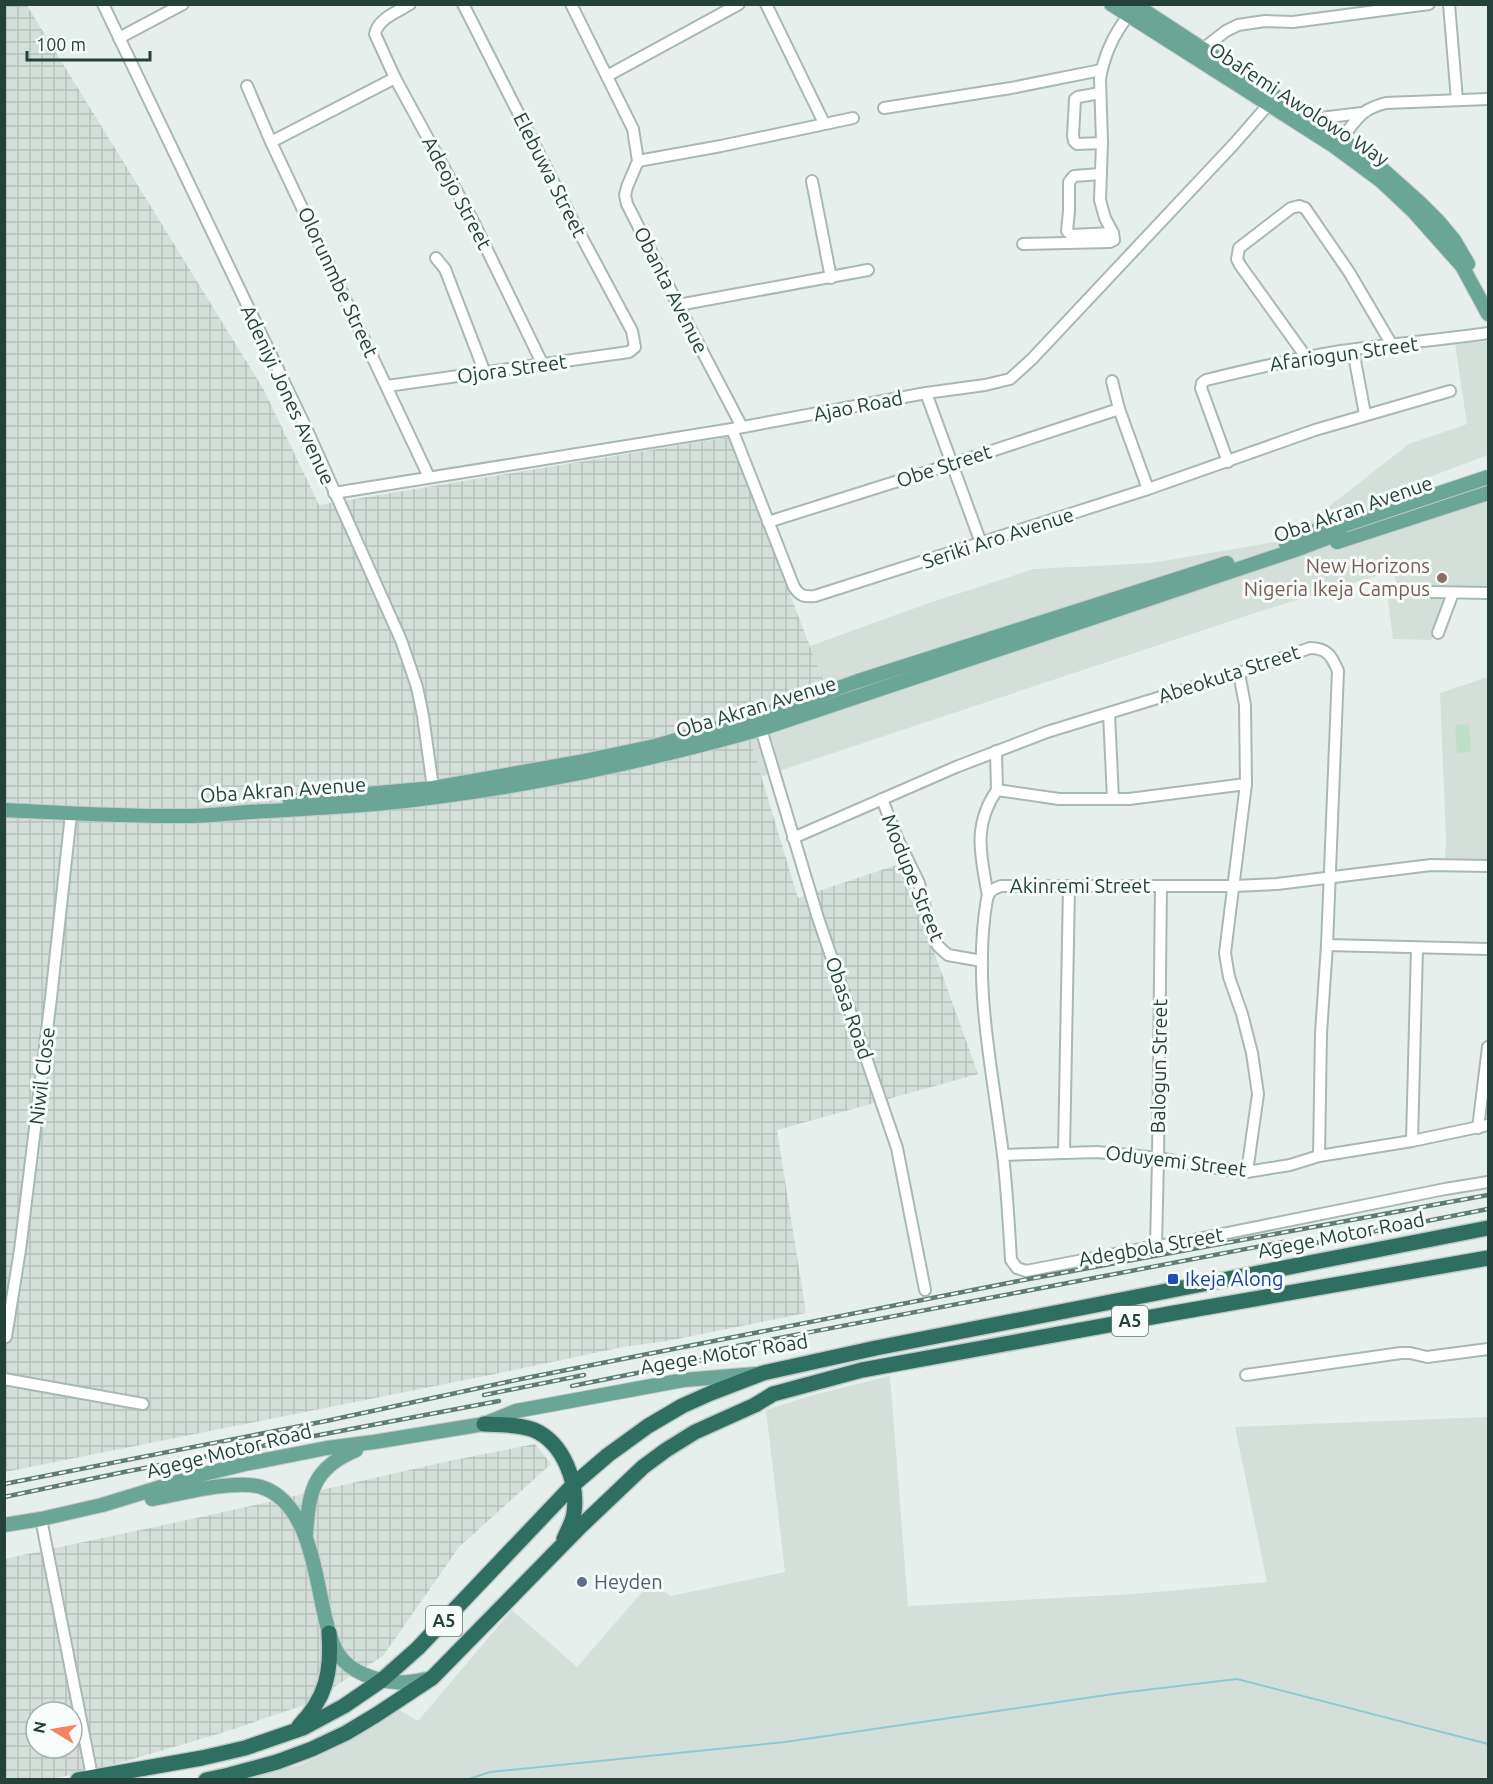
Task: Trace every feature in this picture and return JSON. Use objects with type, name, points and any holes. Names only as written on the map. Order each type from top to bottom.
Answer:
[{"type":"highway","name":"Agege Motor Road","points":[[763,1373],[1187,1286],[1488,1228]]},
{"type":"highway","name":"A5","points":[[206,1779],[277,1762],[312,1749],[346,1733],[432,1678],[622,1485],[666,1450],[695,1432],[755,1405],[773,1394],[862,1370],[1488,1258]]},
{"type":"highway","name":"A5","points":[[85,1778],[202,1758],[245,1748],[290,1734],[344,1706],[382,1680],[418,1648],[573,1485],[608,1455],[673,1411],[711,1393],[763,1373]]},
{"type":"highway","points":[[483,1424],[526,1427],[537,1431],[558,1450],[567,1465],[573,1485],[574,1515],[560,1548]]},
{"type":"highway","points":[[290,1734],[317,1705],[322,1693],[330,1665],[329,1633]]},
{"type":"main road","name":"Obafemi Awolowo Way","points":[[1111,4],[1131,10],[1204,48],[1382,169],[1420,203],[1454,240],[1488,314]]},
{"type":"main road","name":"Obafemi Awolowo Way","points":[[1131,10],[1268,105],[1334,146],[1380,180],[1465,265],[1488,296]]},
{"type":"main road","points":[[1488,472],[1298,537],[1292,547],[1311,550],[1488,493]]},
{"type":"main road","name":"Oba Akran Avenue","points":[[4,802],[72,806],[193,807],[434,793],[511,786],[692,749],[761,729],[1292,547],[1488,477]]},
{"type":"main road","points":[[1452,483],[1459,484],[1462,490],[1463,497],[1458,502]]},
{"type":"main road","name":"Oba Akran Avenue","points":[[1345,528],[1488,485]]},
{"type":"main road","name":"Oba Akran Avenue","points":[[4,810],[71,814],[192,816],[336,807],[434,793],[655,746],[709,731],[757,717],[858,681],[1292,547]]},
{"type":"main road","name":"Agege Motor Road","points":[[4,1525],[102,1505],[245,1464],[327,1448],[483,1424],[516,1411],[684,1380],[763,1373]]},
{"type":"main road","points":[[306,1536],[309,1504],[314,1486],[324,1470],[339,1457],[374,1442]]},
{"type":"main road","points":[[102,1505],[229,1486],[260,1487],[271,1492],[291,1509],[306,1536],[329,1633],[339,1656],[352,1667],[382,1680],[398,1683],[432,1678]]},
{"type":"street","name":"Adeniyi Jones Avenue","points":[[103,4],[302,419],[383,596],[417,687],[434,793]]},
{"type":"street","points":[[119,38],[183,4]]},
{"type":"street","name":"Adeojo Street","points":[[411,4],[380,22],[375,34],[395,78],[474,224],[543,365]]},
{"type":"street","name":"Elebuwa Street","points":[[463,4],[572,219],[632,331],[635,347]]},
{"type":"street","name":"Obanta Avenue","points":[[571,4],[633,129],[638,161],[627,187],[625,195],[627,204],[737,428]]},
{"type":"street","points":[[607,76],[739,4]]},
{"type":"street","points":[[766,4],[824,123]]},
{"type":"street","points":[[1204,48],[1238,25],[1265,21],[1293,22],[1429,4]]},
{"type":"street","points":[[1449,4],[1457,100]]},
{"type":"street","points":[[1023,244],[1110,242],[1114,240],[1100,200],[1101,70],[1115,34],[1131,10]]},
{"type":"street","points":[[884,108],[1011,88],[1101,70]]},
{"type":"street","points":[[271,142],[395,78]]},
{"type":"street","name":"Olorunmbe Street","points":[[247,86],[271,142],[429,477]]},
{"type":"street","points":[[1100,93],[1075,99],[1073,136],[1077,144],[1102,143]]},
{"type":"street","points":[[1341,139],[1362,113],[1371,107],[1386,103],[1488,99]]},
{"type":"street","name":"Ajao Road","points":[[334,493],[737,428],[926,393],[1001,382],[1017,374],[1268,105]]},
{"type":"street","points":[[1312,120],[1362,113]]},
{"type":"street","points":[[638,161],[853,118]]},
{"type":"street","points":[[1101,174],[1074,176],[1069,182],[1070,211],[1067,231],[1071,236],[1113,233]]},
{"type":"street","points":[[812,181],[831,278]]},
{"type":"street","points":[[1306,357],[1237,259],[1239,248],[1291,208],[1299,206],[1305,208],[1349,272],[1392,345]]},
{"type":"street","points":[[436,258],[445,268],[485,373]]},
{"type":"street","points":[[678,305],[868,270]]},
{"type":"street","name":"Afariogun Street","points":[[1228,462],[1201,388],[1202,383],[1206,380],[1306,357],[1488,333]]},
{"type":"street","name":"Ojora Street","points":[[387,386],[628,352],[635,347]]},
{"type":"street","points":[[1353,350],[1365,414]]},
{"type":"street","points":[[1112,381],[1119,409],[1148,489]]},
{"type":"street","name":"Seriki Aro Avenue","points":[[737,428],[768,522],[794,587],[798,594],[805,597],[815,596],[1148,489],[1365,414],[1450,391]]},
{"type":"street","points":[[926,393],[981,543]]},
{"type":"street","name":"Obe Street","points":[[768,522],[1119,409]]},
{"type":"street","points":[[1432,592],[1488,593]]},
{"type":"street","points":[[1438,633],[1453,593]]},
{"type":"street","name":"Abeokuta Street","points":[[793,838],[996,751],[1047,732],[1239,673],[1310,648],[1318,648],[1331,655],[1338,671],[1327,945],[1321,1033],[1319,1156]]},
{"type":"street","points":[[1239,673],[1245,705],[1246,783],[1225,944],[1226,962],[1252,1053],[1258,1094],[1247,1172]]},
{"type":"street","points":[[1109,713],[1113,799]]},
{"type":"street","name":"Obasa Road","points":[[761,729],[818,918],[897,1148],[925,1290]]},
{"type":"street","points":[[987,896],[981,855],[981,828],[989,802],[998,790],[996,751]]},
{"type":"street","points":[[998,790],[1059,799],[1129,799],[1246,783]]},
{"type":"street","name":"Modupe Street","points":[[882,799],[898,840],[919,883],[929,925],[938,946],[948,955],[982,961]]},
{"type":"street","name":"Niwil Close","points":[[6,1337],[20,1250],[71,814]]},
{"type":"street","name":"Akinremi Street","points":[[1026,1271],[1017,1268],[1011,1260],[1003,1155],[990,1066],[982,961],[985,908],[987,896],[994,888],[1001,886],[1234,886],[1277,884],[1431,865],[1488,866]]},
{"type":"street","name":"Balogun Street","points":[[1156,1246],[1161,886]]},
{"type":"street","points":[[1064,1152],[1069,887]]},
{"type":"street","points":[[1327,945],[1488,949]]},
{"type":"street","points":[[1412,1141],[1417,948]]},
{"type":"street","points":[[1483,1126],[1488,1047]]},
{"type":"street","name":"Oduyemi Street","points":[[1003,1155],[1097,1152],[1158,1158],[1247,1172],[1290,1165],[1319,1156],[1412,1141],[1483,1126]]},
{"type":"street","name":"Adegbola Street","points":[[1026,1271],[1488,1182]]},
{"type":"street","points":[[1246,1375],[1401,1353],[1427,1357],[1488,1349]]},
{"type":"street","points":[[4,1379],[143,1404]]},
{"type":"street","points":[[41,1519],[85,1778]]},
{"type":"shaded area","points":[[26,4],[264,390],[319,505],[729,437],[823,680],[741,709],[798,898],[902,863],[978,1074],[777,1130],[806,1313],[667,1341],[623,1347],[5,1472],[4,5]]},
{"type":"shaded area","points":[[1488,341],[1488,455],[1373,498],[1383,535],[1488,501],[1488,587],[1435,585],[1428,591],[1427,597],[1445,598],[1431,640],[1393,639],[1386,584],[1397,584],[1393,571],[1264,610],[761,777],[740,708],[823,680],[810,646],[932,602],[1034,569],[1151,563],[1286,540],[1409,444],[1467,424],[1455,344]]},
{"type":"shaded area","points":[[1488,677],[1488,868],[1445,862],[1440,693]]},
{"type":"shaded area","points":[[890,1376],[908,1606],[1134,1594],[1267,1582],[1235,1427],[1488,1417],[1488,1779],[240,1780],[300,1765],[336,1748],[399,1710],[418,1721],[512,1610],[577,1667],[650,1583],[671,1596],[785,1572],[766,1410],[813,1395]]},
{"type":"shaded area","points":[[535,1444],[551,1464],[459,1547],[383,1656],[307,1704],[228,1731],[102,1768],[52,1779],[5,1779],[4,1559]]},
{"type":"green space","points":[[1469,724],[1471,752],[1457,753],[1455,725]]},
{"type":"waterway","points":[[466,1780],[490,1772],[785,1742],[1120,1693],[1237,1679],[1488,1744]]},
{"type":"railway","points":[[4,1484],[1029,1279],[1488,1195]]},
{"type":"railway","points":[[1279,1250],[1488,1209]]},
{"type":"railway","points":[[711,1351],[1288,1241]]},
{"type":"railway","points":[[572,1386],[722,1356]]},
{"type":"railway","points":[[484,1395],[584,1375]]},
{"type":"railway","points":[[4,1497],[499,1401]]},
{"type":"place","name":"New Horizons Nigeria Ikeja Campus","points":[[1442,578]]},
{"type":"place","name":"Ikeja Along","points":[[1173,1279]]},
{"type":"place","name":"Heyden","points":[[582,1582]]}]
